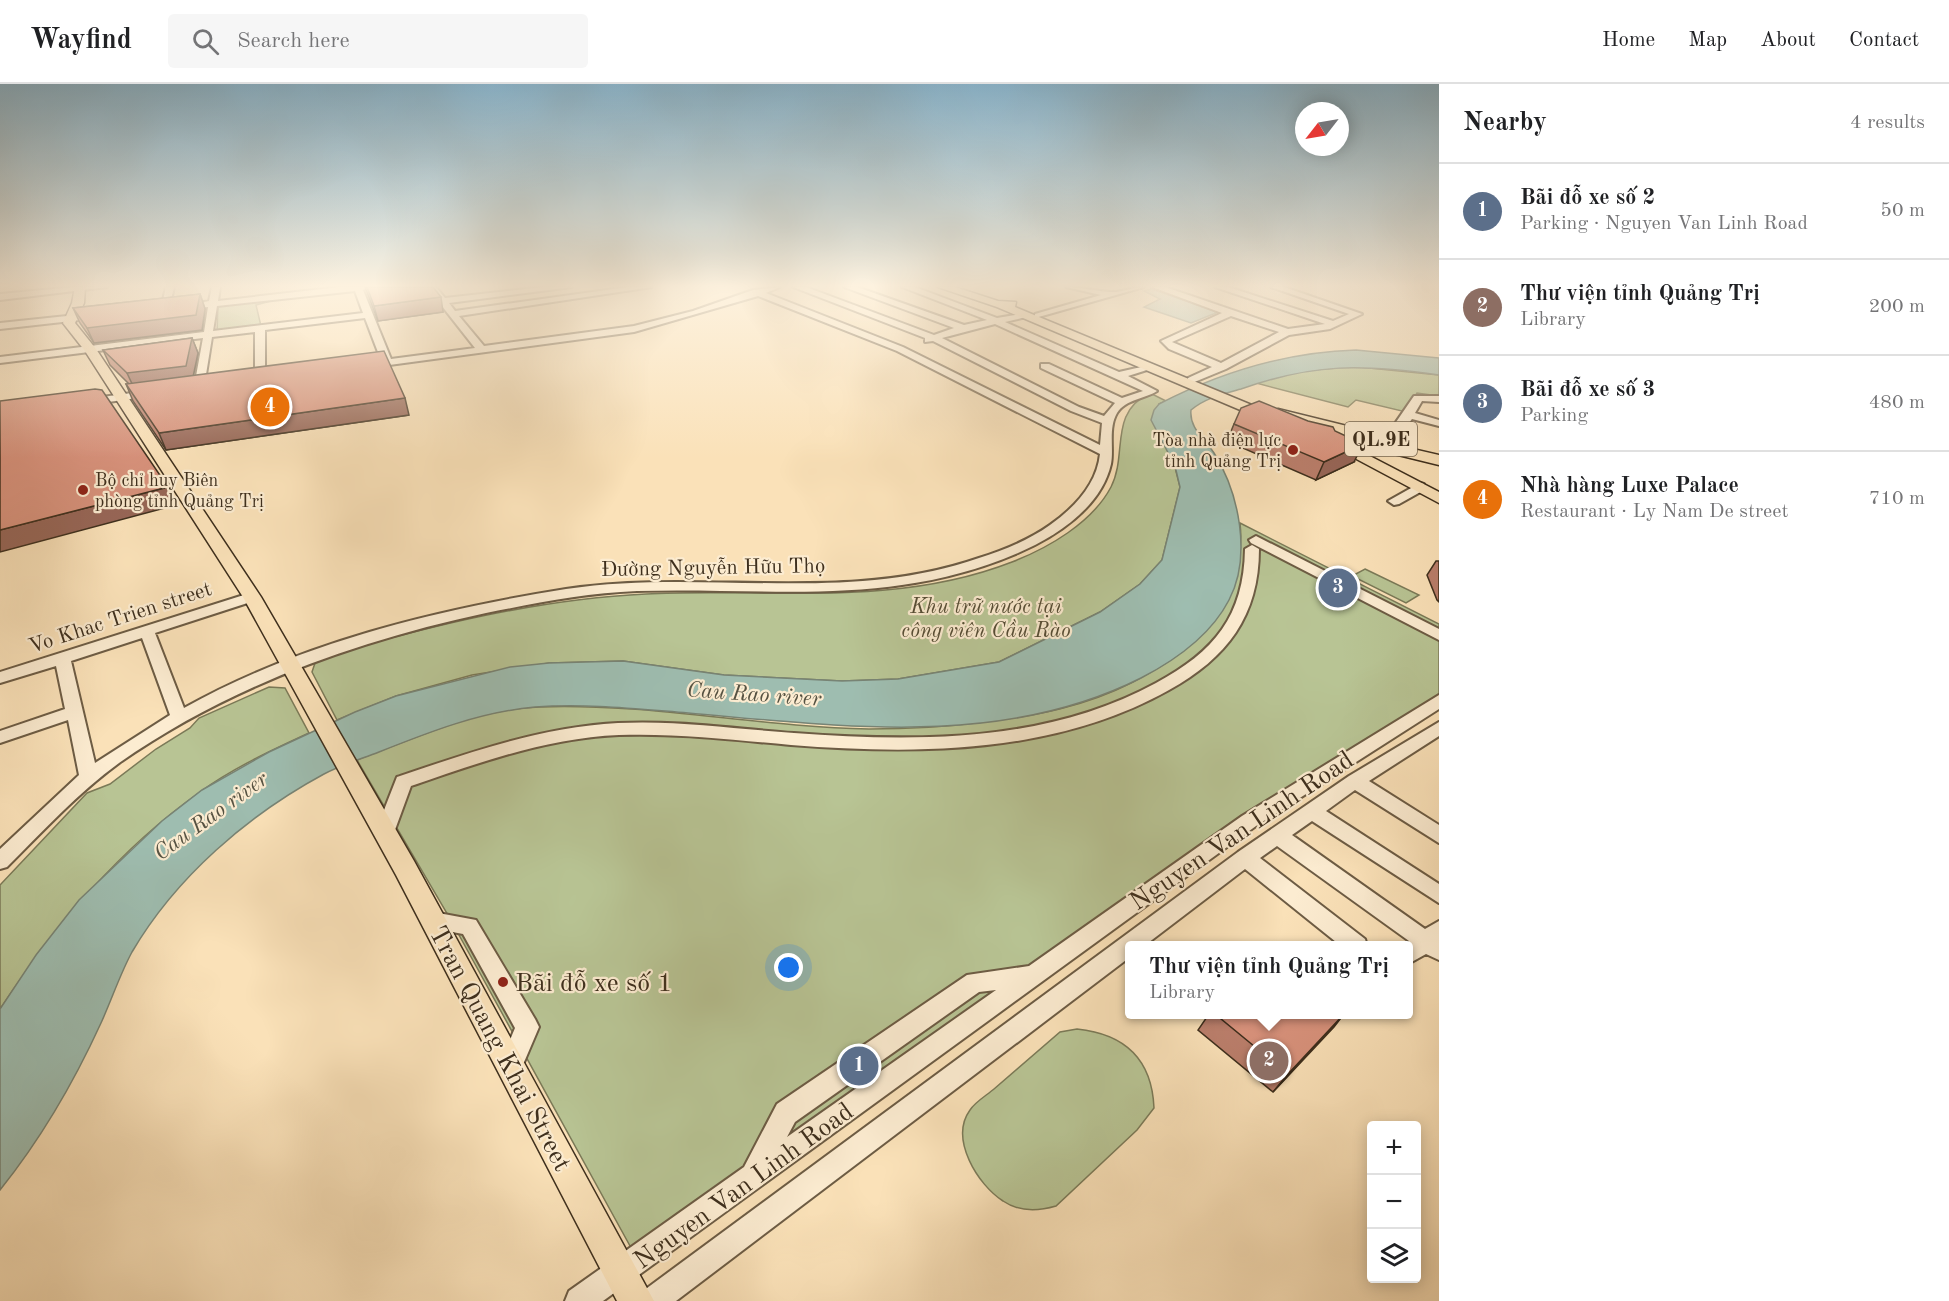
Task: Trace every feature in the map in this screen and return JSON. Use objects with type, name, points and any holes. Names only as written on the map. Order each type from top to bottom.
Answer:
[{"type":"main road","points":[[86,344],[252,597],[289,664]]},
{"type":"main road","name":"QL.9E","points":[[1091,344],[1146,367],[1194,383]]},
{"type":"main road","name":"QL.9E","points":[[1103,344],[1221,395],[1311,427],[1389,441],[1439,453]]},
{"type":"main road","points":[[1311,427],[1334,439],[1342,437],[1439,487]]},
{"type":"main road","points":[[1311,427],[1439,498]]},
{"type":"main road","name":"QL.9E","points":[[1342,437],[1439,460]]},
{"type":"main road","name":"Tran Quang Khai Street","points":[[289,664],[433,921],[636,1301]]},
{"type":"street","points":[[0,360],[134,344]]},
{"type":"street","points":[[199,387],[206,344]]},
{"type":"street","points":[[260,344],[260,379]]},
{"type":"street","points":[[380,344],[387,362]]},
{"type":"street","points":[[477,344],[482,350]]},
{"type":"street","points":[[356,366],[525,344]]},
{"type":"street","points":[[887,344],[1107,453]]},
{"type":"street","points":[[900,349],[916,344]]},
{"type":"street","points":[[947,344],[1018,375],[1107,422],[1122,402],[1152,391],[1047,344]]},
{"type":"street","points":[[1169,344],[1222,367]]},
{"type":"street","points":[[1194,383],[1265,344]]},
{"type":"street","points":[[1076,357],[1040,368],[1122,402]]},
{"type":"street","points":[[1118,376],[1146,367]]},
{"type":"street","points":[[79,403],[167,391]]},
{"type":"street","points":[[1389,441],[1409,416],[1418,398],[1439,399]]},
{"type":"street","points":[[1409,416],[1439,423]]},
{"type":"street","name":"Đường Nguyễn Hữu Thọ","points":[[0,861],[89,778],[113,759],[179,717],[289,664],[429,620],[552,595],[643,586],[825,589],[905,581],[948,573],[993,558],[1041,535],[1069,516],[1097,483],[1107,453],[1107,422]]},
{"type":"street","points":[[1394,501],[1420,487]]},
{"type":"street","points":[[385,833],[403,782],[514,745],[555,736],[616,729],[679,730],[862,742],[963,742],[1021,734],[1108,711],[1155,693],[1195,668],[1223,643],[1238,622],[1247,597],[1254,544],[1439,635]]},
{"type":"street","name":"Vo Khac Trien street","points":[[0,678],[252,597]]},
{"type":"street","points":[[147,631],[179,717]]},
{"type":"street","points":[[62,658],[89,778]]},
{"type":"street","name":"Nguyen Van Linh Road","points":[[579,1301],[1249,821],[1439,701]]},
{"type":"street","points":[[0,737],[74,712]]},
{"type":"street","points":[[0,749],[26,728]]},
{"type":"street","name":"Nguyen Van Linh Road","points":[[1134,941],[1311,811],[1439,728]]},
{"type":"street","points":[[1355,781],[1439,835]]},
{"type":"street","points":[[1311,811],[1439,894]]},
{"type":"street","points":[[1277,835],[1428,944]]},
{"type":"street","points":[[1245,858],[1352,941]]},
{"type":"street","name":"Nguyen Van Linh Road","points":[[653,1301],[1125,948]]},
{"type":"street","points":[[753,1178],[786,1113],[975,982],[1033,976]]},
{"type":"green space","points":[[1359,367],[1439,375],[1439,396],[1417,393],[1406,412],[1356,400],[1348,407],[1256,383],[1307,371]]},
{"type":"green space","name":"Khu trữ nước tại công viên Cầu Rào","points":[[1150,393],[1166,401],[1159,404],[1180,487],[1162,560],[1140,584],[1100,612],[999,662],[898,679],[842,681],[724,675],[623,661],[549,663],[472,675],[396,696],[337,720],[312,672],[316,660],[326,656],[405,634],[525,608],[646,594],[877,591],[922,586],[967,576],[1012,562],[1068,533],[1093,512],[1103,500],[1116,474],[1121,435],[1129,411],[1137,401]]},
{"type":"green space","points":[[1240,523],[1439,624],[1439,697],[635,1255],[448,915],[357,760],[469,719],[515,709],[539,707],[622,708],[786,724],[869,729],[970,724],[1023,717],[1079,704],[1133,682],[1159,667],[1182,652],[1201,633],[1217,608],[1236,567],[1240,547]]},
{"type":"green space","points":[[1365,569],[1419,595],[1406,603],[1352,576]]},
{"type":"green space","points":[[269,687],[285,688],[309,733],[253,760],[213,783],[142,839],[115,864],[66,919],[0,1009],[0,885],[87,793],[110,784],[156,749],[190,728],[199,718]]},
{"type":"green space","points":[[1077,1029],[1109,1037],[1133,1052],[1148,1076],[1154,1108],[1137,1130],[1056,1206],[1036,1210],[1009,1205],[994,1194],[976,1173],[965,1147],[964,1122],[975,1104],[1060,1032]]},
{"type":"water","name":"Cau Rao river","points":[[1356,350],[1439,358],[1439,375],[1362,368],[1316,370],[1268,380],[1208,399],[1191,410],[1192,422],[1223,469],[1236,505],[1240,525],[1240,564],[1229,600],[1212,625],[1179,655],[1141,678],[1087,700],[1032,715],[976,724],[918,727],[803,723],[612,707],[535,707],[494,713],[436,730],[337,768],[296,790],[216,850],[170,898],[150,924],[128,960],[80,1067],[43,1130],[0,1190],[0,1009],[36,955],[79,900],[162,821],[202,790],[269,752],[355,712],[396,696],[510,667],[549,663],[623,661],[724,675],[842,681],[898,679],[999,662],[1100,612],[1140,584],[1162,560],[1180,487],[1175,466],[1151,420],[1159,404],[1206,382],[1255,366],[1305,355]]},
{"type":"building","points":[[149,344],[191,344],[186,366],[127,373],[103,350]]},
{"type":"building","points":[[384,351],[405,398],[159,433],[126,384]]},
{"type":"building","points":[[102,390],[168,487],[0,530],[0,401]]},
{"type":"building","points":[[1259,401],[1308,421],[1333,427],[1335,431],[1363,444],[1324,462],[1234,424],[1241,408]]},
{"type":"building","points":[[1221,1019],[1339,1019],[1288,1074]]},
{"type":"place","name":"Nhà hàng Luxe Palace","points":[[270,407]]},
{"type":"place","name":"Tòa nhà điện lực tỉnh Quảng Trị","points":[[1293,450]]},
{"type":"place","name":"Bộ chỉ huy Biên phòng tỉnh Quảng Trị","points":[[83,490]]},
{"type":"place","name":"Bãi đỗ xe số 3","points":[[1338,588]]},
{"type":"place","name":"Bãi đỗ xe số 1","points":[[503,982]]},
{"type":"place","name":"Thư viện tỉnh Quảng Trị","points":[[1269,1061]]},
{"type":"place","name":"Bãi đỗ xe số 2","points":[[859,1066]]}]
